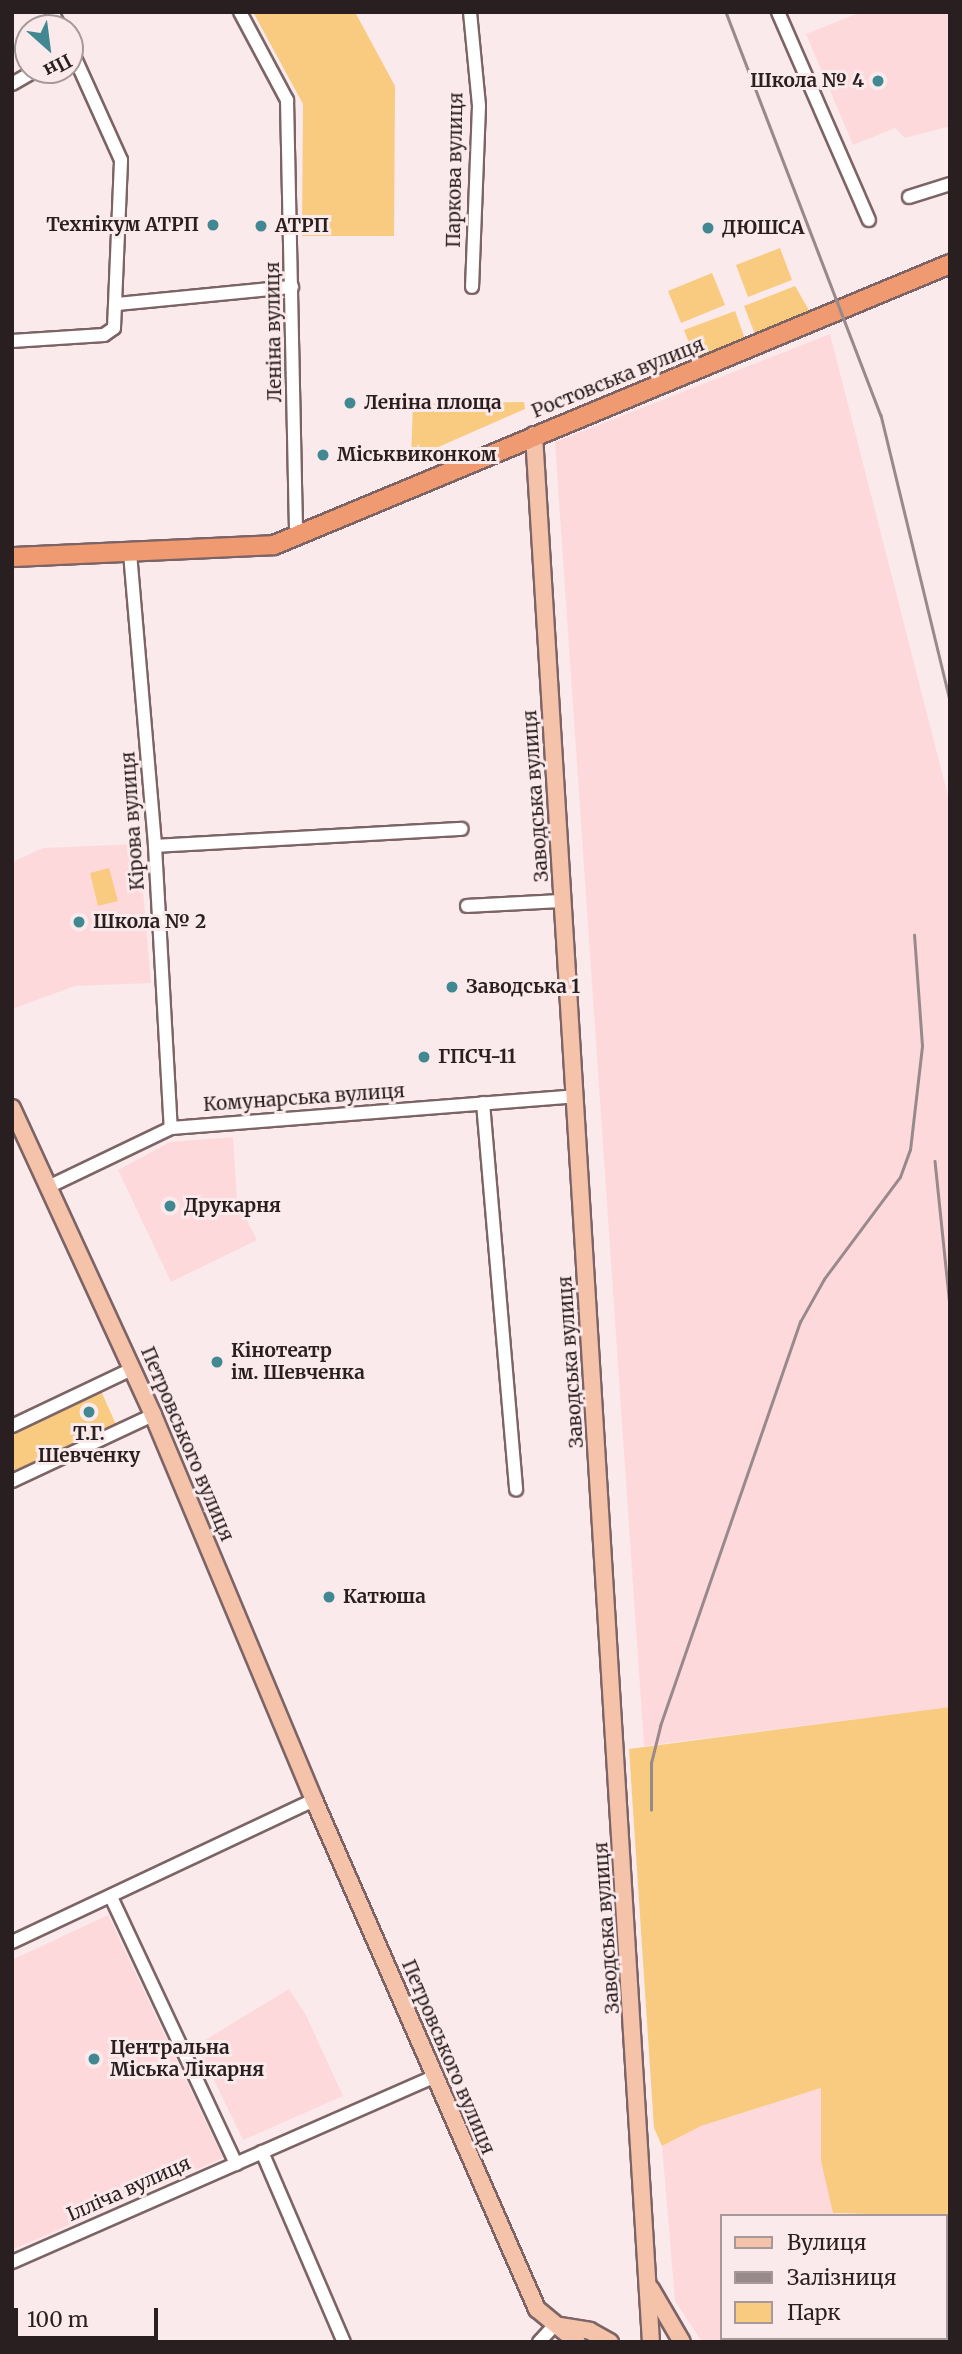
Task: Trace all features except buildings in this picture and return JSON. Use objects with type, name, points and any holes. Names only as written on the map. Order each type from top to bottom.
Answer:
[{"type":"highway","name":"Ростовська вулиця","points":[[12,557],[274,545],[950,264]]},
{"type":"main road","name":"Заводська вулиця","points":[[534,435],[650,2287],[651,2342]]},
{"type":"main road","name":"Петровського вулиця","points":[[12,1108],[153,1415],[314,1800],[537,2309],[577,2342]]},
{"type":"main road","points":[[650,2287],[682,2342]]},
{"type":"main road","points":[[555,2325],[590,2331],[610,2342]]},
{"type":"street","name":"Леніна вулиця","points":[[240,12],[287,100],[296,537]]},
{"type":"street","name":"Паркова вулиця","points":[[470,12],[479,106],[472,287]]},
{"type":"street","points":[[778,12],[869,220]]},
{"type":"street","points":[[12,341],[104,335],[114,328],[118,304],[121,160],[84,79]]},
{"type":"street","points":[[909,197],[950,184]]},
{"type":"street","points":[[118,304],[292,287]]},
{"type":"street","name":"Кірова вулиця","points":[[130,553],[155,846],[171,1128]]},
{"type":"street","points":[[155,846],[462,829]]},
{"type":"street","points":[[467,906],[564,901]]},
{"type":"street","name":"Комунарська вулиця","points":[[47,1186],[171,1128],[576,1096]]},
{"type":"street","points":[[483,1104],[516,1490]]},
{"type":"street","points":[[12,1426],[132,1369]]},
{"type":"street","points":[[12,1482],[153,1415]]},
{"type":"street","points":[[12,1942],[314,1800]]},
{"type":"street","points":[[111,1897],[236,2164]]},
{"type":"street","name":"Ілліча вулиця","points":[[12,2262],[434,2077]]},
{"type":"street","points":[[262,2152],[344,2342]]},
{"type":"street","points":[[539,2342],[555,2325]]},
{"type":"shaded area","name":"Школа № 4","points":[[861,12],[950,12],[950,126],[905,138],[895,128],[853,145],[806,34]]},
{"type":"shaded area","points":[[830,334],[950,804],[950,1707],[644,1746],[555,442]]},
{"type":"shaded area","name":"Школа № 2","points":[[139,844],[151,983],[75,986],[12,1009],[12,862],[43,848]]},
{"type":"shaded area","points":[[233,1137],[237,1201],[257,1240],[171,1282],[118,1170],[170,1142]]},
{"type":"shaded area","name":"Центральна Міська Лікарня","points":[[108,1915],[223,2158],[12,2250],[12,1960]]},
{"type":"shaded area","points":[[289,1989],[306,2015],[343,2096],[243,2140],[197,2045]]},
{"type":"shaded area","points":[[822,2088],[821,2161],[835,2214],[720,2214],[720,2340],[948,2340],[950,2283],[950,2342],[702,2342],[675,2301],[662,2146],[701,2126]]},
{"type":"green space","points":[[253,12],[355,12],[395,86],[394,236],[302,236],[303,104]]},
{"type":"green space","points":[[780,248],[792,280],[748,297],[736,265]]},
{"type":"green space","points":[[712,273],[725,305],[681,323],[668,291]]},
{"type":"green space","points":[[795,286],[810,312],[755,334],[744,306]]},
{"type":"green space","points":[[735,311],[745,339],[695,359],[684,330]]},
{"type":"green space","points":[[524,402],[525,409],[411,459],[413,404]]},
{"type":"green space","points":[[109,868],[118,901],[98,906],[90,873]]},
{"type":"green space","points":[[101,1391],[117,1427],[12,1476],[12,1433]]},
{"type":"green space","points":[[950,1707],[950,2282],[948,2214],[833,2213],[821,2161],[821,2088],[701,2126],[662,2146],[654,2128],[629,1749]]},
{"type":"railway","points":[[726,12],[881,415],[950,700]]},
{"type":"railway","points":[[651,1810],[651,1763],[660,1726],[800,1322],[824,1279],[900,1177],[910,1150],[922,1046],[914,935]]},
{"type":"railway","points":[[935,1161],[950,1305]]},
{"type":"place","name":"Школа № 4","points":[[878,81]]},
{"type":"place","name":"Технікум АТРП","points":[[213,225]]},
{"type":"place","name":"АТРП","points":[[261,226]]},
{"type":"place","name":"ДЮШСА","points":[[708,228]]},
{"type":"place","name":"Леніна площа","points":[[350,403]]},
{"type":"place","name":"Міськвиконком","points":[[323,455]]},
{"type":"place","name":"Школа № 2","points":[[79,922]]},
{"type":"place","name":"Заводська 1","points":[[452,987]]},
{"type":"place","name":"ГПСЧ-11","points":[[424,1057]]},
{"type":"place","name":"Друкарня","points":[[170,1206]]},
{"type":"place","name":"Кінотеатр ім. Шевченка","points":[[217,1362]]},
{"type":"place","name":"Т.Г. Шевченку","points":[[89,1412]]},
{"type":"place","name":"Катюша","points":[[329,1597]]},
{"type":"place","name":"Центральна Міська Лікарня","points":[[94,2059]]}]
